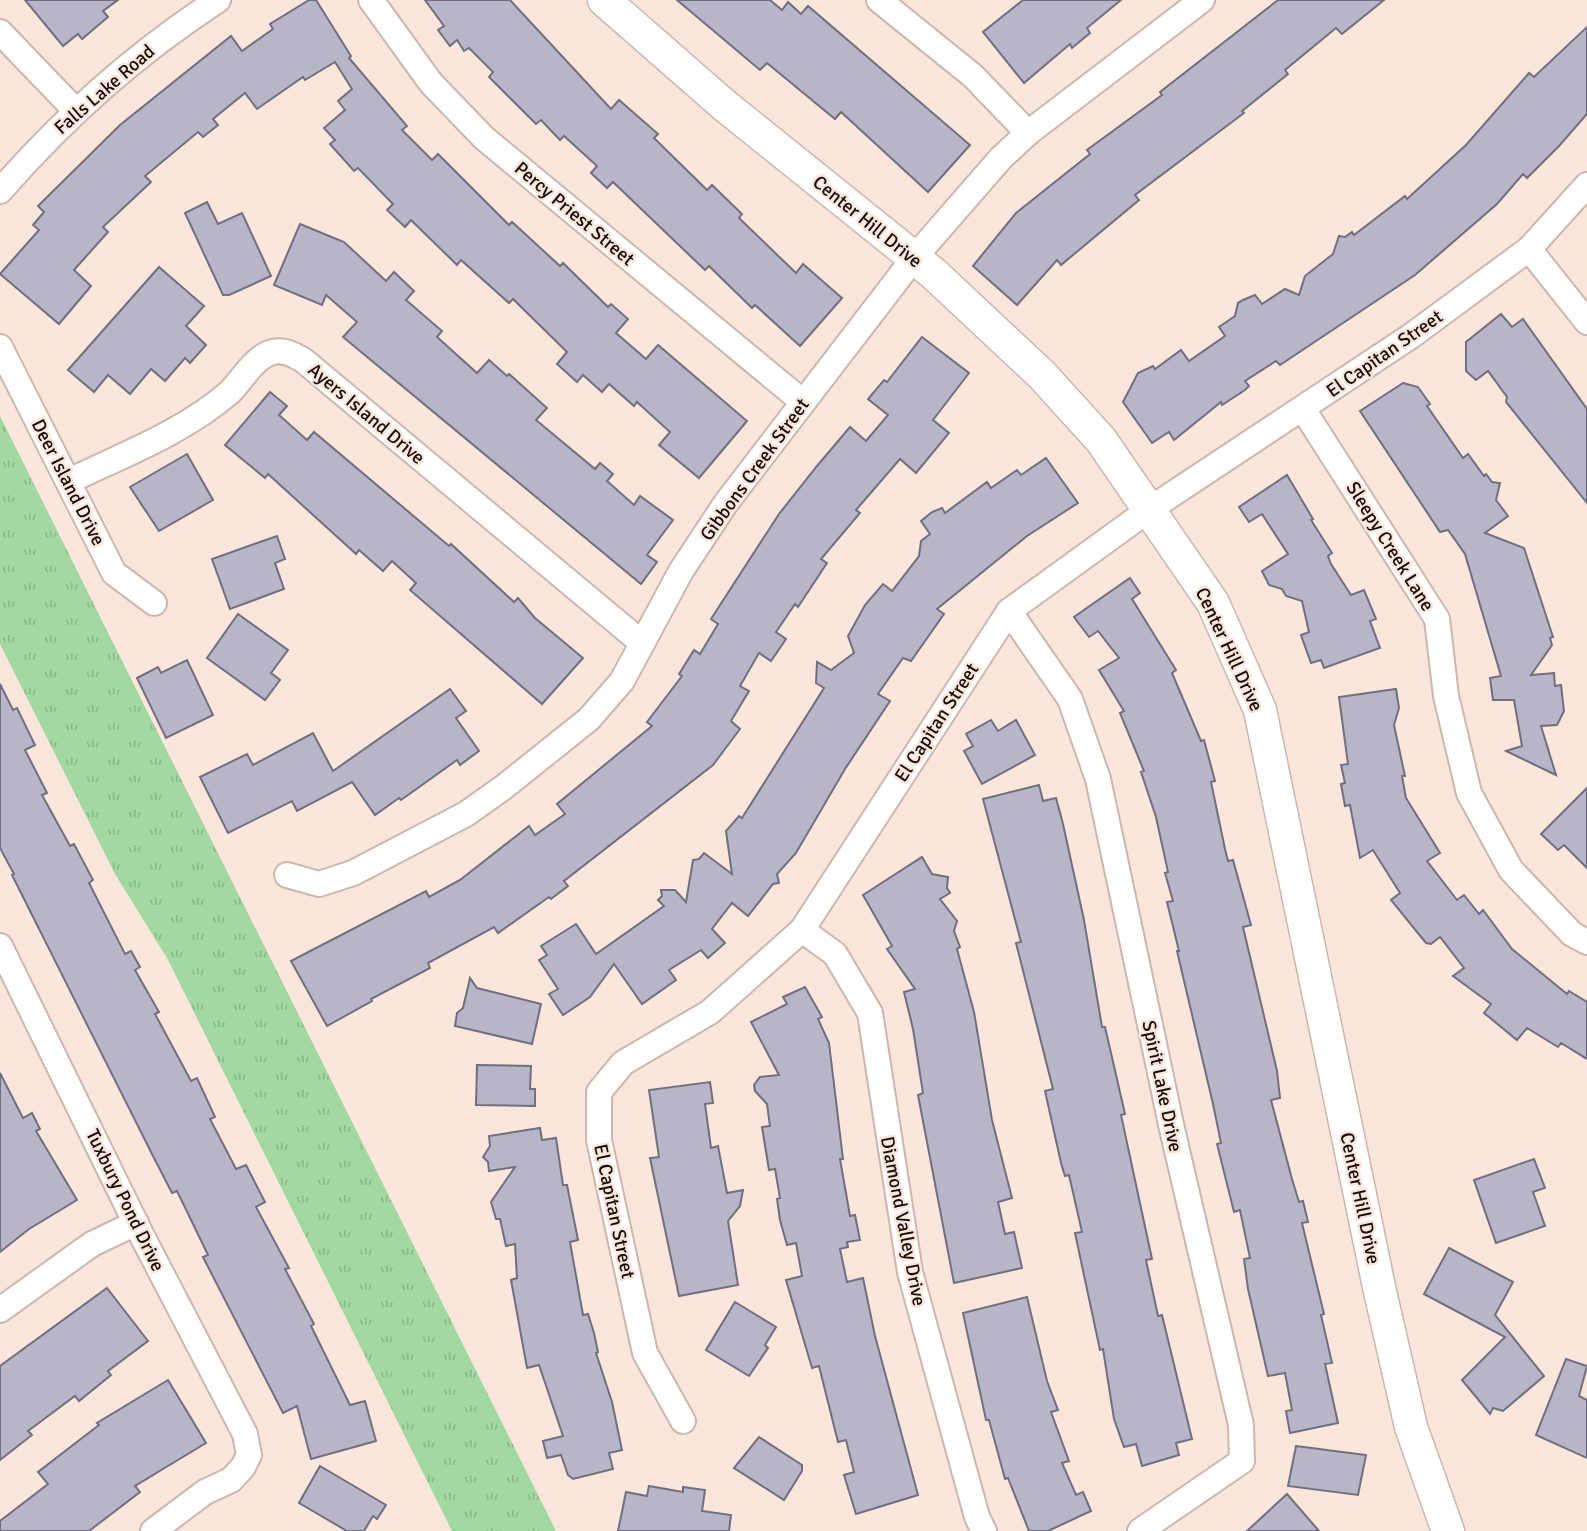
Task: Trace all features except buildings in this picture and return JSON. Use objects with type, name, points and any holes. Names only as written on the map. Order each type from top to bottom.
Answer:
[{"type":"street","name":"Falls Lake Road","points":[[0,191],[75,110],[122,69],[218,0]]},
{"type":"street","name":"Percy Priest Street","points":[[371,0],[431,83],[484,138],[803,402]]},
{"type":"street","name":"Center Hill Drive","points":[[604,0],[724,105],[914,258],[1042,375],[1101,440],[1213,603],[1260,710],[1379,1287],[1411,1427],[1448,1531]]},
{"type":"street","points":[[880,0],[973,76],[1028,133]]},
{"type":"street","name":"Gibbons Creek Street","points":[[287,875],[319,884],[353,873],[466,814],[505,787],[589,719],[622,681],[681,571],[726,503],[914,258],[1001,158],[1028,133],[1202,0]]},
{"type":"street","points":[[0,32],[75,110]]},
{"type":"street","name":"El Capitan Street","points":[[683,1420],[645,1353],[599,1140],[599,1092],[623,1063],[710,1012],[802,930],[1009,611],[1150,509],[1411,335],[1529,248],[1587,185]]},
{"type":"street","points":[[1529,248],[1587,322]]},
{"type":"street","name":"Deer Island Drive","points":[[0,346],[114,573],[154,603]]},
{"type":"street","name":"Ayers Island Drive","points":[[69,481],[189,422],[214,405],[258,361],[272,352],[288,351],[303,360],[642,643]]},
{"type":"street","name":"Sleepy Creek Lane","points":[[1303,409],[1437,619],[1446,696],[1469,793],[1511,870],[1572,933],[1587,942]]},
{"type":"street","name":"Spirit Lake Drive","points":[[1009,611],[1070,699],[1098,779],[1171,1129],[1241,1425],[1241,1461],[1140,1531]]},
{"type":"street","name":"Diamond Valley Drive","points":[[802,930],[835,954],[870,1013],[910,1272],[977,1517],[984,1531]]},
{"type":"street","name":"Tuxbury Pond Drive","points":[[0,946],[136,1223],[245,1434],[249,1455],[232,1480],[205,1492],[153,1531]]},
{"type":"street","points":[[0,1310],[92,1244],[136,1223]]},
{"type":"green space","points":[[0,416],[556,1531],[452,1531],[167,958],[115,874],[0,644]]}]
